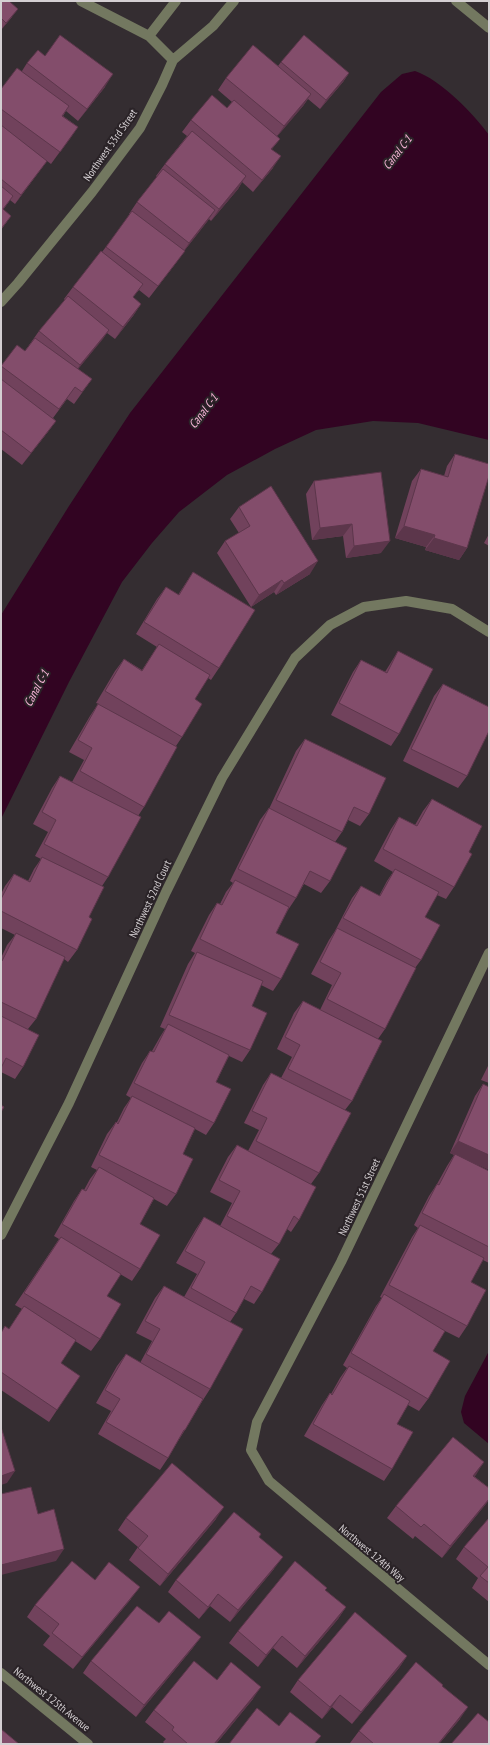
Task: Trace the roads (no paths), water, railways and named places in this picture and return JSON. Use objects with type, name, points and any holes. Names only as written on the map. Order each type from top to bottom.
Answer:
[{"type":"street","points":[[81,1],[149,36],[173,60]]},
{"type":"street","points":[[149,36],[176,1]]},
{"type":"street","name":"Northwest 53rd Street","points":[[1,302],[92,192],[140,128],[173,60],[213,26],[234,1]]},
{"type":"street","points":[[456,1],[489,28]]},
{"type":"street","name":"Northwest 52nd Court","points":[[1,1235],[69,1103],[166,892],[222,778],[295,658],[330,625],[364,608],[406,601],[452,609],[489,632]]},
{"type":"street","name":"Northwest 51st Street","points":[[251,1450],[256,1422],[341,1262],[489,953]]},
{"type":"street","name":"Northwest 124th Way","points":[[251,1450],[269,1481],[489,1665]]},
{"type":"street","name":"Northwest 125th Avenue","points":[[1,1673],[88,1744]]},
{"type":"water","name":"Canal C-1","points":[[415,71],[425,75],[446,89],[465,107],[489,135],[489,440],[418,423],[373,421],[316,430],[275,449],[227,475],[179,512],[152,543],[122,582],[69,682],[1,819],[1,615],[69,506],[130,413],[381,92],[402,74]]},
{"type":"water","points":[[489,1351],[489,1444],[464,1423],[461,1412],[465,1396]]}]
